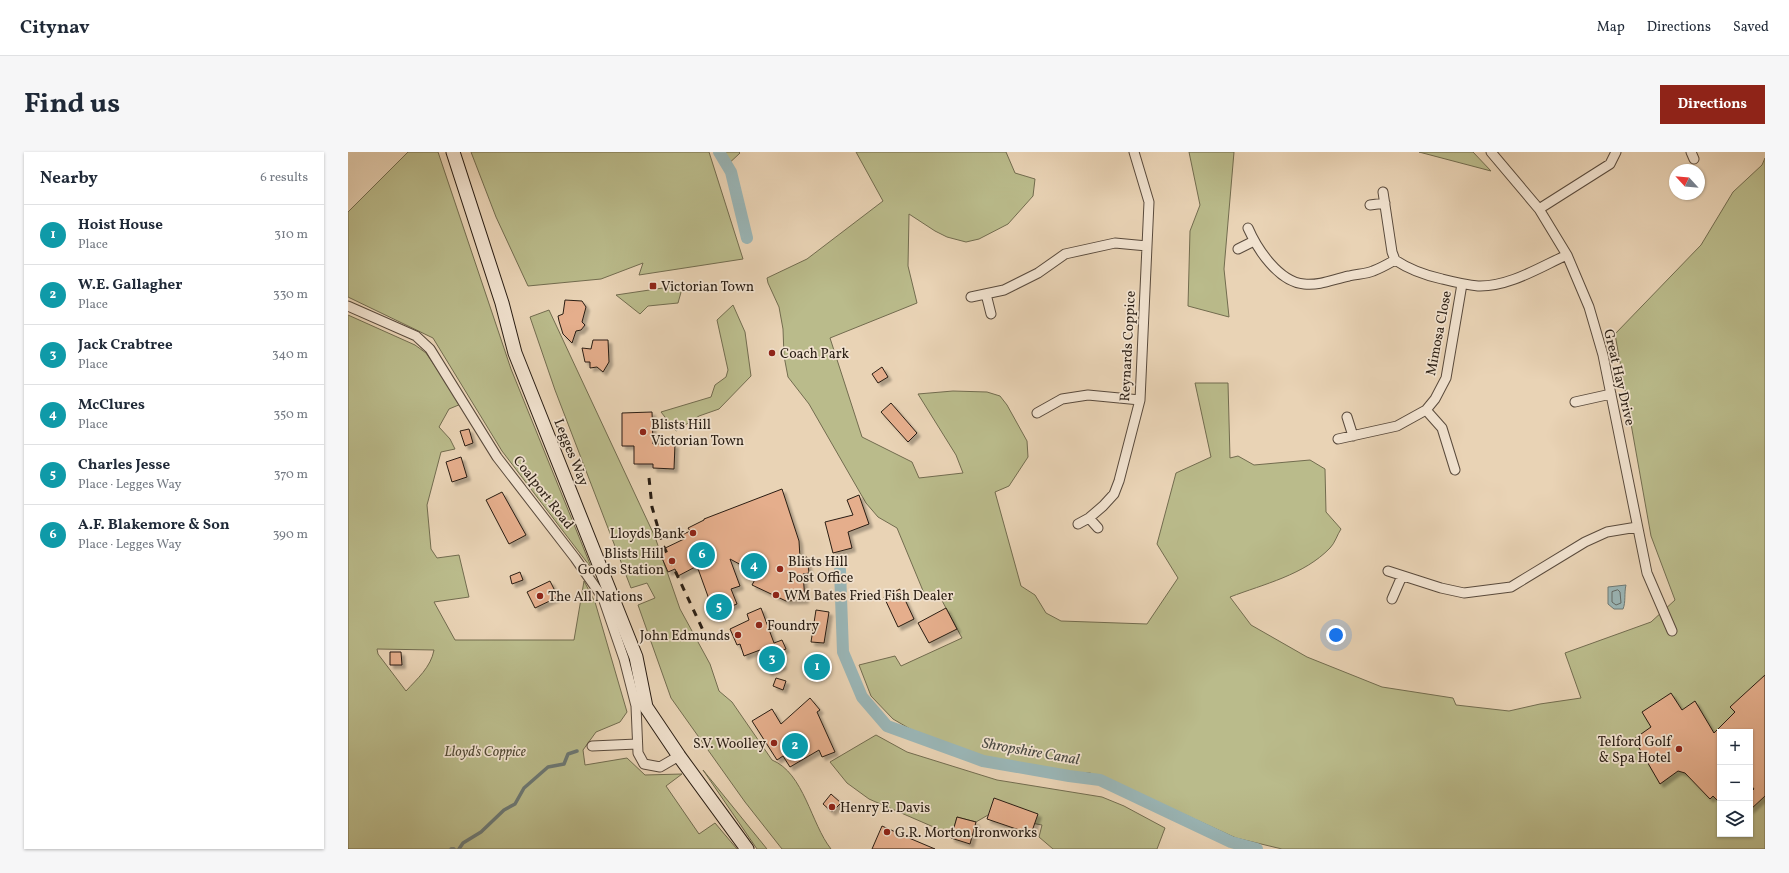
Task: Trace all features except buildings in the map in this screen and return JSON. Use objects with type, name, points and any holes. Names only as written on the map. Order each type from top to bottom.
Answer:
[{"type":"street","name":"Legges Way","points":[[453,152],[502,303],[515,353],[636,657],[646,707],[679,756]]},
{"type":"street","name":"Reynards Coppice","points":[[1078,524],[1089,518],[1114,494],[1119,481],[1140,400],[1149,202],[1134,152]]},
{"type":"street","name":"Great Hay Drive","points":[[1491,152],[1539,209],[1567,254],[1588,307],[1603,355],[1646,573],[1672,631]]},
{"type":"street","points":[[1539,209],[1610,164],[1616,152]]},
{"type":"street","points":[[1383,192],[1392,252],[1395,260],[1408,269],[1422,274],[1462,284],[1479,286],[1495,284],[1514,279],[1567,254]]},
{"type":"street","points":[[1370,205],[1385,203]]},
{"type":"street","points":[[1248,228],[1261,253],[1281,274],[1303,284],[1334,281],[1348,276],[1372,272],[1395,260]]},
{"type":"street","points":[[1238,249],[1254,241]]},
{"type":"street","points":[[971,297],[1004,290],[1038,273],[1065,254],[1115,243],[1147,246]]},
{"type":"street","name":"Mimosa Close","points":[[1338,440],[1397,426],[1426,410],[1435,399],[1446,378],[1462,284]]},
{"type":"street","points":[[986,294],[991,314]]},
{"type":"street","name":"Coalport Road","points":[[348,306],[416,336],[430,348],[497,457],[575,558],[602,598],[624,659],[636,706],[638,753],[644,764],[660,767],[679,756]]},
{"type":"street","points":[[1575,402],[1611,394]]},
{"type":"street","points":[[1037,413],[1062,399],[1088,395],[1140,400]]},
{"type":"street","points":[[1426,410],[1442,428],[1455,470]]},
{"type":"street","points":[[1347,417],[1353,436]]},
{"type":"street","points":[[1089,518],[1098,528]]},
{"type":"street","points":[[1388,571],[1441,588],[1464,593],[1511,587],[1585,542],[1607,532],[1637,527]]},
{"type":"street","points":[[1392,599],[1402,576]]},
{"type":"street","points":[[592,746],[637,744]]},
{"type":"street","points":[[679,756],[714,812],[747,849]]},
{"type":"green space","points":[[408,152],[438,152],[511,369],[592,569],[502,451],[433,338],[348,297],[348,212]]},
{"type":"green space","points":[[471,152],[709,152],[743,259],[639,275],[643,263],[601,279],[528,286],[496,217]]},
{"type":"green space","points":[[719,152],[739,152],[740,153],[724,168]]},
{"type":"green space","points":[[856,152],[1006,152],[1015,173],[1035,179],[1033,196],[1008,224],[979,239],[966,242],[947,237],[909,214],[908,266],[917,303],[830,338],[862,437],[912,462],[919,478],[963,473],[956,455],[918,394],[953,391],[987,392],[1000,396],[1007,405],[1027,441],[1028,457],[1009,486],[995,492],[1021,586],[1035,595],[1046,613],[1061,621],[1147,624],[1178,578],[1157,544],[1176,473],[1211,457],[1195,383],[1228,383],[1230,458],[1238,456],[1254,465],[1310,460],[1325,469],[1326,512],[1341,529],[1330,548],[1308,565],[1283,578],[1230,597],[1251,625],[1307,657],[1382,687],[1453,698],[1456,705],[1509,711],[1540,704],[1581,698],[1565,653],[1651,622],[1675,600],[1651,536],[1615,334],[1701,245],[1733,192],[1762,165],[1765,158],[1765,849],[1282,849],[1236,838],[1090,773],[1042,772],[981,759],[924,737],[893,719],[871,696],[859,665],[895,656],[901,666],[962,638],[939,595],[926,598],[897,528],[878,517],[866,503],[809,404],[788,377],[784,356],[783,329],[779,307],[767,278],[807,259],[883,201]]},
{"type":"green space","points":[[1189,152],[1234,152],[1224,269],[1229,317],[1188,306],[1190,231],[1200,205]]},
{"type":"green space","points":[[1419,152],[1473,152],[1491,171]]},
{"type":"green space","points":[[683,285],[678,303],[648,306],[640,314],[616,295]]},
{"type":"green space","points":[[733,305],[745,332],[751,376],[719,409],[699,416],[676,431],[661,412],[711,397],[715,385],[726,377],[728,370],[717,320]]},
{"type":"green space","points":[[549,310],[655,537],[680,609],[710,664],[719,691],[732,702],[772,760],[783,767],[792,776],[806,800],[824,839],[831,849],[782,849],[745,802],[671,698],[638,605],[655,598],[647,583],[631,588],[555,390],[530,317]]},
{"type":"green space","name":"Lloyd's Coppice","points":[[348,315],[415,345],[426,353],[461,404],[449,409],[439,427],[450,439],[455,449],[441,452],[427,505],[431,549],[437,558],[459,555],[469,597],[434,602],[455,640],[574,640],[584,581],[595,602],[627,712],[620,722],[596,732],[583,750],[585,765],[627,758],[645,775],[682,774],[666,786],[699,834],[715,823],[737,849],[348,849]],"holes":[[[377,649],[434,650],[427,667],[406,691],[378,654]]]},
{"type":"green space","points":[[876,735],[907,752],[997,780],[1102,797],[1124,806],[1165,828],[1157,849],[1053,849],[1039,837],[1042,825],[988,815],[976,822],[957,817],[952,835],[869,799],[847,783],[830,762]]},
{"type":"green space","points":[[703,770],[767,849],[757,849]]},
{"type":"water","points":[[1626,585],[1623,609],[1614,609],[1608,604],[1608,587]]},
{"type":"waterway","name":"Shropshire Canal","points":[[719,152],[731,172],[747,238]]},
{"type":"waterway","name":"Shropshire Canal","points":[[840,570],[843,652],[862,697],[887,726],[983,761],[1100,780],[1231,842],[1257,849]]},
{"type":"waterway","points":[[459,849],[463,843],[481,832],[504,810],[515,804],[524,788],[548,767],[564,764],[568,754],[577,751]]},
{"type":"railway","points":[[649,478],[652,507],[663,545],[709,643]]},
{"type":"place","name":"Victorian Town","points":[[653,286]]},
{"type":"place","name":"Coach Park","points":[[772,353]]},
{"type":"place","name":"Blists Hill Victorian Town","points":[[643,432]]},
{"type":"place","name":"Lloyds Bank","points":[[693,533]]},
{"type":"place","name":"A.F. Blakemore & Son","points":[[702,555]]},
{"type":"place","name":"Blists Hill Goods Station","points":[[672,561]]},
{"type":"place","name":"McClures","points":[[754,566]]},
{"type":"place","name":"Blists Hill Post Office","points":[[780,569]]},
{"type":"place","name":"WM Bates Fried Fish Dealer","points":[[776,595]]},
{"type":"place","name":"The All Nations","points":[[540,596]]},
{"type":"place","name":"Charles Jesse","points":[[719,607]]},
{"type":"place","name":"Foundry","points":[[759,625]]},
{"type":"place","name":"John Edmunds","points":[[738,635]]},
{"type":"place","name":"Jack Crabtree","points":[[772,659]]},
{"type":"place","name":"Hoist House","points":[[817,667]]},
{"type":"place","name":"S.V. Woolley","points":[[774,743]]},
{"type":"place","name":"W.E. Gallagher","points":[[795,746]]},
{"type":"place","name":"Telford Golf & Spa Hotel","points":[[1679,749]]},
{"type":"place","name":"Henry E. Davis","points":[[832,807]]},
{"type":"place","name":"G.R. Morton Ironworks","points":[[887,832]]}]
